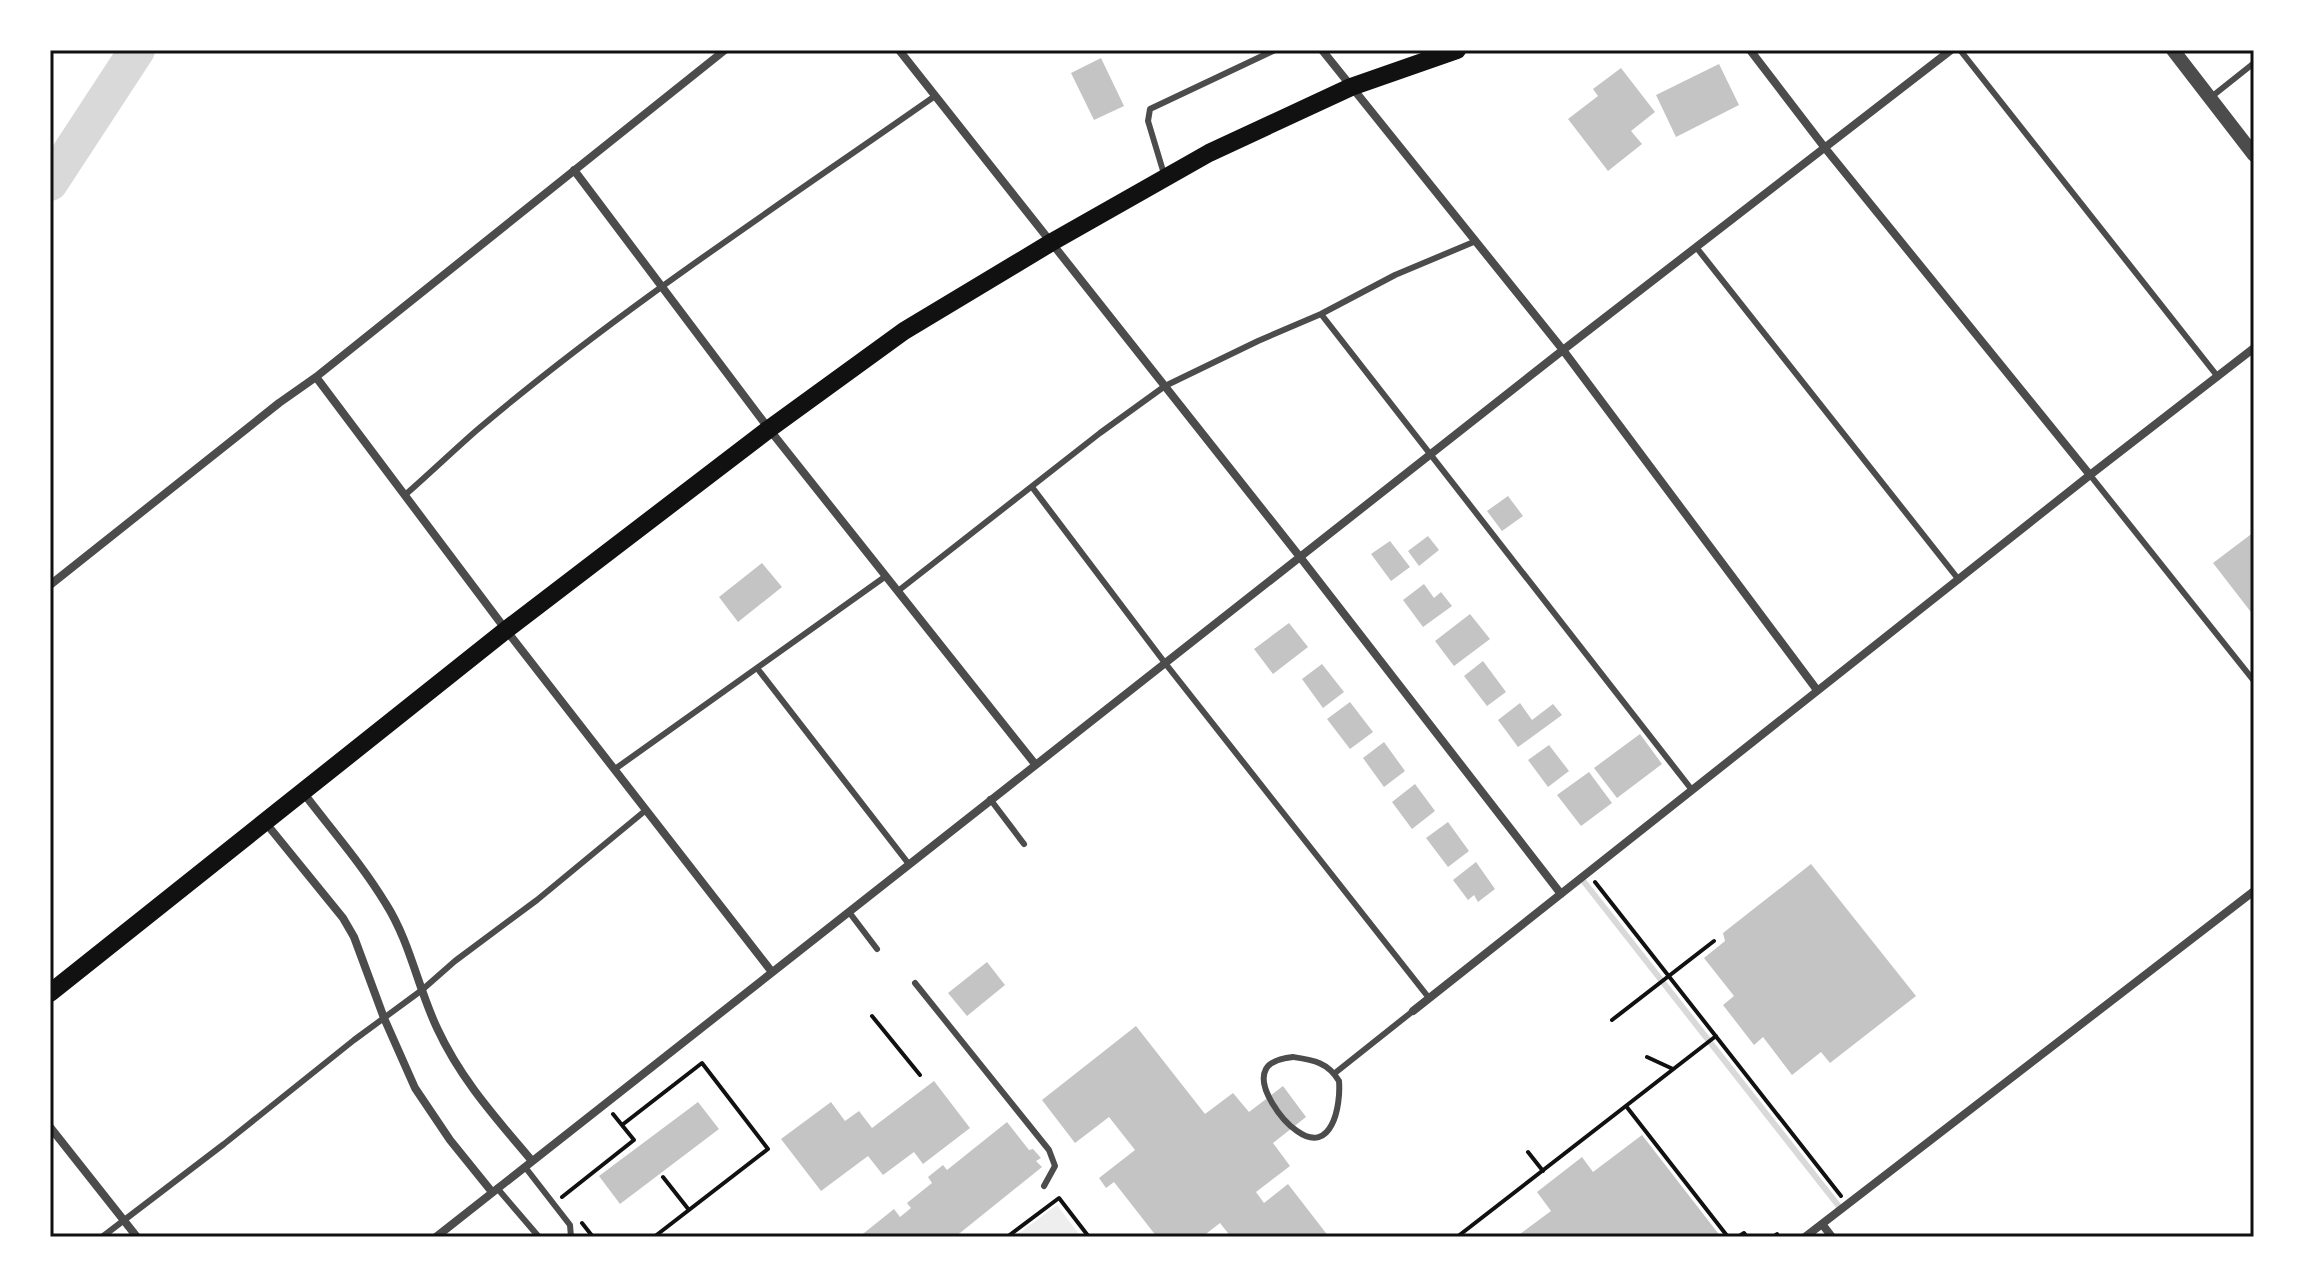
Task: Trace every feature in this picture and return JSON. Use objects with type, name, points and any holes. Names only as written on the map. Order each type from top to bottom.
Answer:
[{"type":"main road","points":[[50,993],[506,630],[769,429],[904,331],[1209,153],[1351,87],[1457,50]]},
{"type":"street","points":[[899,50],[1300,557],[1561,894]]},
{"type":"street","points":[[1322,50],[1563,350],[1817,690]]},
{"type":"street","points":[[1750,50],[1825,148],[2090,475]]},
{"type":"street","points":[[436,1237],[908,863],[1951,50]]},
{"type":"street","points":[[2173,50],[2254,155]]},
{"type":"street","points":[[50,585],[316,377],[719,52]]},
{"type":"street","points":[[574,170],[769,429],[1035,764]]},
{"type":"street","points":[[1413,1011],[2254,348]]},
{"type":"street","points":[[316,377],[506,630],[772,972]]},
{"type":"street","points":[[302,791],[386,904],[399,928],[436,1025],[467,1083],[528,1164]]},
{"type":"street","points":[[264,822],[343,918],[361,953],[384,1018],[415,1088],[450,1140],[495,1190]]},
{"type":"street","points":[[1805,1237],[2254,891]]},
{"type":"street","points":[[50,1127],[137,1237]]},
{"type":"street","points":[[1822,1224],[1832,1237]]},
{"type":"lane","points":[[1165,178],[1148,121],[1150,109],[1275,50]]},
{"type":"lane","points":[[1960,50],[2218,377]]},
{"type":"lane","points":[[2210,98],[2254,63]]},
{"type":"lane","points":[[405,495],[478,430],[572,354],[935,96]]},
{"type":"lane","points":[[898,591],[1165,386],[1321,314],[1395,275],[1476,241]]},
{"type":"lane","points":[[1696,247],[1959,580]]},
{"type":"lane","points":[[1321,314],[1692,790]]},
{"type":"lane","points":[[2090,475],[2254,681]]},
{"type":"lane","points":[[1032,487],[1165,663],[1429,998]]},
{"type":"lane","points":[[615,769],[886,576]]},
{"type":"lane","points":[[757,668],[908,863]]},
{"type":"lane","points":[[990,799],[1024,844]]},
{"type":"lane","points":[[102,1237],[537,900],[646,810]]},
{"type":"lane","points":[[849,912],[877,949]]},
{"type":"lane","points":[[915,983],[1049,1150],[1055,1166],[1044,1186]]},
{"type":"lane","points":[[1335,1073],[1413,1011]]},
{"type":"lane","points":[[1293,1057],[1317,1061],[1335,1073],[1340,1090],[1337,1115],[1328,1131],[1313,1137],[1295,1131],[1267,1095],[1264,1086],[1266,1069],[1271,1063],[1293,1057]]},
{"type":"lane","points":[[528,1164],[570,1225],[571,1237]]},
{"type":"lane","points":[[495,1190],[539,1237]]},
{"type":"path","points":[[1588,873],[1848,1204]]},
{"type":"path","points":[[1612,1020],[1714,941]]},
{"type":"path","points":[[872,1016],[920,1075]]},
{"type":"path","points":[[1457,1237],[1715,1037]]},
{"type":"path","points":[[1647,1057],[1673,1069]]},
{"type":"path","points":[[622,1125],[702,1063],[768,1149],[654,1237]]},
{"type":"path","points":[[562,1197],[634,1140],[605,1104]]},
{"type":"path","points":[[1626,1106],[1728,1237]]},
{"type":"path","points":[[1528,1152],[1543,1171]]},
{"type":"path","points":[[663,1177],[689,1210]]},
{"type":"path","points":[[1007,1237],[1059,1198],[1089,1237]]},
{"type":"path","points":[[1738,1237],[1744,1233],[1747,1237]]},
{"type":"shaded area","points":[[1057,1205],[1081,1237],[1014,1237]]},
{"type":"building","points":[[1101,58],[1124,106],[1094,120],[1071,73]]},
{"type":"building","points":[[1719,64],[1739,105],[1676,137],[1656,95]]},
{"type":"building","points":[[1621,68],[1655,112],[1631,131],[1642,144],[1608,171],[1568,119],[1598,96],[1593,89]]},
{"type":"building","points":[[1508,496],[1523,516],[1502,531],[1487,511]]},
{"type":"building","points":[[2254,532],[2254,616],[2213,563]]},
{"type":"building","points":[[1428,536],[1439,550],[1419,566],[1408,551]]},
{"type":"building","points":[[1390,541],[1410,567],[1391,581],[1371,554]]},
{"type":"building","points":[[762,563],[782,587],[738,622],[719,597]]},
{"type":"building","points":[[1424,584],[1434,598],[1441,592],[1452,606],[1423,627],[1403,600]]},
{"type":"building","points":[[1470,614],[1490,639],[1454,666],[1435,641]]},
{"type":"building","points":[[1289,623],[1308,647],[1273,674],[1254,649]]},
{"type":"building","points":[[1483,661],[1506,692],[1487,706],[1464,676]]},
{"type":"building","points":[[1322,664],[1344,692],[1323,708],[1302,679]]},
{"type":"building","points":[[1350,702],[1373,732],[1350,749],[1327,719]]},
{"type":"building","points":[[1520,703],[1532,720],[1553,704],[1562,715],[1518,747],[1498,720]]},
{"type":"building","points":[[1640,734],[1662,764],[1617,798],[1594,768]]},
{"type":"building","points":[[1384,742],[1405,771],[1384,787],[1363,758]]},
{"type":"building","points":[[1549,745],[1569,771],[1548,787],[1528,760]]},
{"type":"building","points":[[1589,772],[1612,803],[1581,826],[1557,795]]},
{"type":"building","points":[[1415,784],[1435,811],[1412,829],[1392,802]]},
{"type":"building","points":[[1448,822],[1469,851],[1448,867],[1426,838]]},
{"type":"building","points":[[1476,862],[1495,889],[1478,902],[1474,895],[1468,900],[1453,880]]},
{"type":"building","points":[[1811,864],[1916,996],[1830,1063],[1821,1052],[1792,1075],[1763,1037],[1754,1045],[1723,1005],[1734,996],[1704,958],[1725,941],[1723,933]]},
{"type":"building","points":[[987,962],[1005,985],[967,1016],[948,993]]},
{"type":"building","points":[[1136,1026],[1205,1114],[1233,1093],[1249,1112],[1283,1086],[1306,1117],[1273,1143],[1290,1166],[1256,1192],[1264,1203],[1288,1184],[1329,1237],[1231,1237],[1220,1223],[1202,1237],[1157,1237],[1114,1182],[1106,1188],[1099,1178],[1135,1150],[1109,1117],[1075,1143],[1042,1100]]},
{"type":"building","points":[[934,1081],[970,1128],[923,1164],[914,1152],[883,1175],[868,1156],[821,1191],[781,1139],[831,1102],[845,1121],[859,1111],[872,1128]]},
{"type":"building","points":[[698,1102],[719,1129],[620,1204],[599,1176]]},
{"type":"building","points":[[1007,1122],[1029,1150],[1033,1149],[1041,1158],[1036,1161],[1042,1167],[955,1237],[859,1237],[894,1209],[900,1217],[911,1208],[907,1203],[932,1183],[928,1177],[943,1165],[947,1170]]},
{"type":"building","points":[[1642,1135],[1721,1237],[1516,1237],[1551,1211],[1537,1192],[1582,1157],[1593,1172]]},
{"type":"waterway","points":[[50,183],[137,50]]},
{"type":"waterway","points":[[1581,878],[1841,1209]]}]
